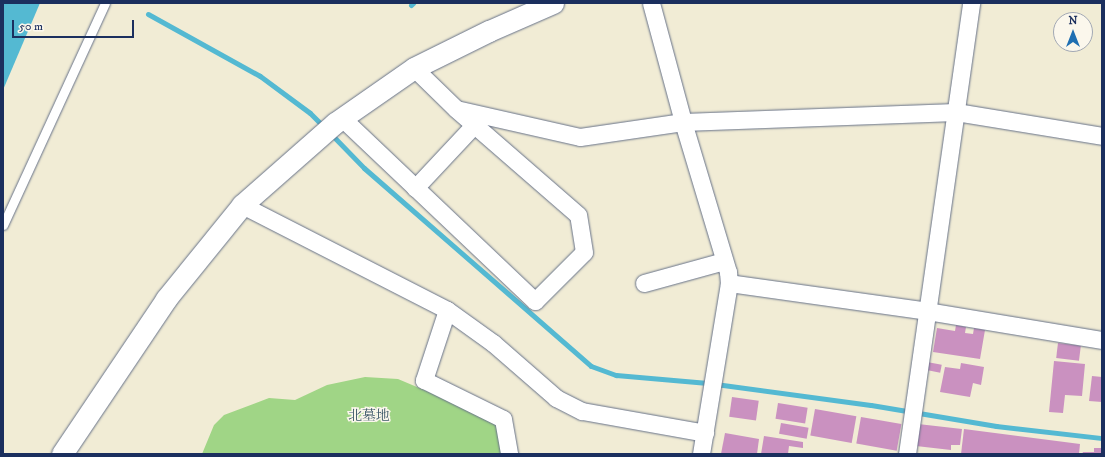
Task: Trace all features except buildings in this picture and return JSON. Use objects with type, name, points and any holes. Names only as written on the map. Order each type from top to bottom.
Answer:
[{"type":"street","points":[[62,454],[166,299],[242,205],[339,120],[414,68],[489,31],[553,3]]},
{"type":"street","points":[[651,3],[683,122],[729,282],[701,454]]},
{"type":"street","points":[[907,454],[971,3]]},
{"type":"street","points":[[339,120],[415,188],[534,301],[584,252],[578,215],[456,109],[414,68]]},
{"type":"street","points":[[456,109],[580,138],[683,122],[956,112],[1102,136]]},
{"type":"street","points":[[415,188],[474,125]]},
{"type":"street","points":[[242,205],[447,310],[493,343],[556,398],[582,411],[705,433]]},
{"type":"street","points":[[644,283],[724,261]]},
{"type":"street","points":[[729,282],[927,311],[1102,340]]},
{"type":"street","points":[[447,310],[424,380],[503,419],[509,454]]},
{"type":"lane","points":[[3,225],[105,3]]},
{"type":"green space","name":"北墓地","points":[[365,377],[398,379],[476,412],[497,425],[503,454],[202,454],[214,425],[224,415],[269,398],[295,400],[327,385]]},
{"type":"water","points":[[3,3],[40,3],[3,90]]},
{"type":"waterway","points":[[148,14],[260,76],[310,113],[324,127]]},
{"type":"waterway","points":[[330,133],[364,168],[591,366],[616,375],[708,383],[871,405],[996,426],[1102,438]]}]
